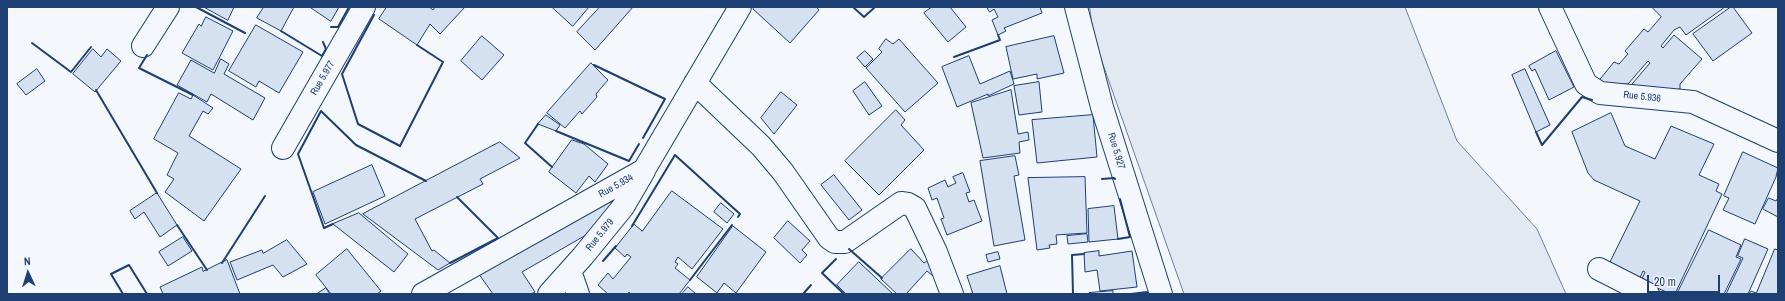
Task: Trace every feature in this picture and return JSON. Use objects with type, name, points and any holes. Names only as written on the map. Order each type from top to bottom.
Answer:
[{"type":"street","points":[[143,46],[168,7]]},
{"type":"street","name":"Rue 5.977","points":[[283,148],[364,7]]},
{"type":"street","name":"Rue 5.934","points":[[423,294],[644,170],[740,7]]},
{"type":"street","name":"Rue 5.927","points":[[1076,7],[1102,107],[1161,294]]},
{"type":"street","name":"Rue 5.936","points":[[1550,7],[1586,84],[1600,93],[1693,102],[1778,141]]},
{"type":"street","points":[[695,83],[761,146],[783,172],[829,238],[835,242],[845,242],[901,203],[908,204],[915,208],[936,252],[952,294]]},
{"type":"street","name":"Rue 5.979","points":[[549,294],[623,207],[644,170]]},
{"type":"street","points":[[1600,269],[1648,294]]},
{"type":"street","points":[[570,270],[578,294]]},
{"type":"shaded area","points":[[1090,7],[1405,7],[1457,141],[1537,229],[1566,294],[1184,294],[1094,39]]},
{"type":"building","points":[[204,7],[234,7],[228,20]]},
{"type":"building","points":[[264,7],[294,7],[281,31],[257,18]]},
{"type":"building","points":[[310,7],[339,7],[331,21]]},
{"type":"building","points":[[387,7],[429,7],[433,10],[435,7],[465,7],[440,34],[430,24],[417,45],[379,19]]},
{"type":"building","points":[[552,7],[589,7],[573,26]]},
{"type":"building","points":[[600,7],[633,7],[595,50],[577,32]]},
{"type":"building","points":[[755,7],[816,7],[819,10],[790,43],[753,9]]},
{"type":"building","points":[[932,7],[950,7],[966,27],[948,42],[924,13]]},
{"type":"building","points":[[987,7],[1040,7],[1042,13],[1004,28],[1006,31],[998,35],[992,20],[998,17],[994,9],[990,12]]},
{"type":"building","points":[[1652,7],[1725,7],[1686,35],[1680,27],[1674,30],[1661,46],[1663,48],[1674,35],[1702,59],[1680,84],[1680,89],[1664,92],[1633,92],[1632,84],[1650,63],[1648,61],[1628,84],[1596,84],[1614,62],[1619,64],[1628,54],[1625,51],[1644,29],[1648,32],[1661,17]]},
{"type":"building","points":[[1733,7],[1752,33],[1713,61],[1693,34]]},
{"type":"building","points":[[206,17],[233,31],[213,70],[182,53],[199,24],[201,26]]},
{"type":"building","points":[[256,25],[303,52],[279,93],[259,81],[256,87],[229,71]]},
{"type":"building","points":[[482,36],[504,55],[482,80],[461,61]]},
{"type":"building","points":[[1054,36],[1064,73],[1037,79],[1037,74],[1013,79],[1006,47]]},
{"type":"building","points":[[886,39],[893,44],[899,39],[938,83],[905,112],[866,68],[882,52],[879,49]]},
{"type":"building","points":[[93,49],[101,57],[107,49],[121,61],[95,92],[73,74]]},
{"type":"building","points":[[865,51],[873,59],[865,67],[857,58]]},
{"type":"building","points":[[1556,51],[1574,87],[1549,100],[1535,69],[1532,71],[1529,66]]},
{"type":"building","points":[[969,56],[980,84],[1010,71],[1014,84],[988,96],[988,94],[957,107],[942,67]]},
{"type":"building","points":[[221,59],[229,64],[224,74],[265,98],[253,120],[211,94],[207,102],[177,85],[191,60],[214,73]]},
{"type":"building","points":[[591,63],[608,80],[596,94],[597,97],[582,114],[580,111],[565,128],[547,113]]},
{"type":"building","points":[[37,69],[45,81],[26,95],[17,84]]},
{"type":"building","points":[[1525,69],[1550,125],[1536,132],[1512,75]]},
{"type":"building","points":[[865,82],[882,106],[869,115],[853,91]]},
{"type":"building","points":[[1039,82],[1042,112],[1019,115],[1014,86]]},
{"type":"building","points":[[1011,90],[1018,134],[1028,132],[1029,140],[1019,142],[1020,153],[983,158],[971,103]]},
{"type":"building","points":[[781,92],[797,105],[774,134],[761,118]]},
{"type":"building","points":[[179,93],[191,99],[193,95],[213,108],[208,114],[203,111],[189,136],[241,169],[204,221],[165,192],[174,179],[167,175],[178,153],[154,139]]},
{"type":"building","points":[[896,110],[905,120],[901,125],[924,150],[879,195],[845,161]]},
{"type":"building","points":[[1611,113],[1625,146],[1655,159],[1671,126],[1714,144],[1699,175],[1719,184],[1716,191],[1722,194],[1675,294],[1671,294],[1641,281],[1645,272],[1643,271],[1639,280],[1608,266],[1640,201],[1594,180],[1588,173],[1572,132]]},
{"type":"building","points":[[546,115],[560,125],[556,131],[538,124]]},
{"type":"building","points":[[1093,115],[1097,157],[1037,163],[1032,120]]},
{"type":"building","points":[[572,140],[584,144],[608,164],[595,182],[589,176],[576,193],[549,172]]},
{"type":"building","points":[[500,142],[520,158],[480,179],[483,184],[415,219],[432,251],[434,250],[450,263],[438,270],[363,214]]},
{"type":"building","points":[[1743,152],[1778,168],[1776,177],[1755,224],[1723,210],[1729,198],[1724,196]]},
{"type":"building","points":[[1015,156],[1019,175],[1014,176],[1025,240],[994,246],[980,161]]},
{"type":"building","points":[[372,165],[385,196],[325,224],[313,192]]},
{"type":"building","points":[[963,173],[970,192],[966,193],[969,202],[974,200],[982,221],[947,235],[941,219],[944,218],[937,198],[932,200],[928,188],[945,180],[948,187],[956,183],[953,177]]},
{"type":"building","points":[[834,175],[862,210],[849,220],[821,185]]},
{"type":"building","points":[[1085,177],[1087,233],[1056,235],[1057,244],[1049,245],[1050,248],[1037,250],[1028,178]]},
{"type":"building","points":[[672,191],[723,229],[692,269],[678,257],[675,262],[678,264],[675,268],[690,280],[679,294],[631,294],[629,292],[628,294],[608,294],[598,285],[608,273],[613,279],[631,257],[627,254],[625,257],[615,248],[634,224],[642,231]]},
{"type":"building","points":[[157,193],[177,225],[160,237],[144,212],[135,219],[130,211]]},
{"type":"building","points":[[608,198],[615,209],[586,235],[522,272],[535,292],[531,294],[493,294],[476,270]]},
{"type":"building","points":[[1769,198],[1776,201],[1778,198],[1778,217],[1763,209]]},
{"type":"building","points":[[721,203],[734,214],[727,223],[714,212]]},
{"type":"building","points":[[1114,206],[1118,239],[1089,242],[1088,209]]},
{"type":"building","points":[[359,213],[408,254],[394,272],[333,224]]},
{"type":"building","points":[[788,221],[810,241],[802,250],[807,255],[800,263],[774,238]]},
{"type":"building","points":[[733,226],[766,252],[736,293],[724,283],[717,293],[697,277]]},
{"type":"building","points":[[1709,230],[1741,245],[1736,257],[1741,259],[1724,294],[1677,294]]},
{"type":"building","points":[[1087,234],[1088,242],[1068,244],[1067,236]]},
{"type":"building","points":[[183,237],[192,251],[168,266],[159,252]]},
{"type":"building","points":[[1745,239],[1768,249],[1748,294],[1726,294],[1743,258],[1738,256]]},
{"type":"building","points":[[287,240],[307,264],[283,277],[273,265],[237,280],[230,262],[262,250],[263,253]]},
{"type":"building","points":[[347,249],[381,291],[377,294],[331,294],[316,275]]},
{"type":"building","points":[[911,249],[924,263],[931,258],[937,273],[933,276],[927,271],[906,294],[897,294],[881,279]]},
{"type":"building","points":[[1775,249],[1778,250],[1778,294],[1749,294],[1751,291],[1756,293]]},
{"type":"building","points":[[1099,251],[1099,256],[1132,251],[1137,287],[1100,291],[1097,270],[1085,272],[1084,253]]},
{"type":"building","points":[[998,252],[1000,259],[988,262],[986,255]]},
{"type":"building","points":[[227,260],[240,294],[163,294],[160,287],[202,267],[203,271]]},
{"type":"building","points":[[859,262],[893,294],[846,294],[837,285]]},
{"type":"building","points":[[1000,266],[1007,294],[973,294],[967,276]]},
{"type":"building","points":[[688,287],[696,294],[682,294]]},
{"type":"building","points":[[326,288],[330,294],[317,294]]},
{"type":"building","points":[[1113,291],[1113,294],[1089,294],[1089,293]]},
{"type":"wall","points":[[196,7],[245,33]]},
{"type":"wall","points":[[331,27],[338,27],[349,7]]},
{"type":"wall","points":[[853,7],[864,17],[875,7]]},
{"type":"wall","points":[[374,15],[342,74],[358,124],[400,146],[443,62],[417,45]]},
{"type":"wall","points":[[281,31],[322,56],[326,49],[323,42]]},
{"type":"wall","points":[[954,57],[1000,40],[998,35]]},
{"type":"wall","points":[[32,43],[71,72],[91,47]]},
{"type":"wall","points":[[147,55],[139,68],[193,95]]},
{"type":"wall","points":[[594,65],[665,99],[643,138]]},
{"type":"wall","points":[[96,90],[157,193]]},
{"type":"wall","points":[[1536,132],[1542,145],[1582,97],[1592,100]]},
{"type":"wall","points":[[333,224],[324,228],[298,154],[321,111],[356,145],[426,181]]},
{"type":"wall","points":[[538,124],[525,143],[552,167]]},
{"type":"wall","points":[[556,131],[629,161],[639,144]]},
{"type":"wall","points":[[632,226],[675,155],[740,214],[738,217]]},
{"type":"wall","points":[[1102,179],[1115,179]]},
{"type":"wall","points":[[222,263],[265,196]]},
{"type":"wall","points":[[450,263],[498,238],[457,197]]},
{"type":"wall","points":[[1118,239],[1130,237],[1120,199]]},
{"type":"wall","points":[[177,225],[207,270]]},
{"type":"wall","points":[[690,280],[732,225]]},
{"type":"wall","points":[[603,261],[616,246]]},
{"type":"wall","points":[[849,249],[882,278]]},
{"type":"wall","points":[[1073,294],[1072,255],[1084,254]]},
{"type":"wall","points":[[836,259],[822,273],[844,294]]},
{"type":"wall","points":[[123,294],[111,274],[129,265],[147,294]]},
{"type":"wall","points":[[803,294],[811,285]]},
{"type":"wall","points":[[1131,294],[1147,292],[1147,294]]}]
